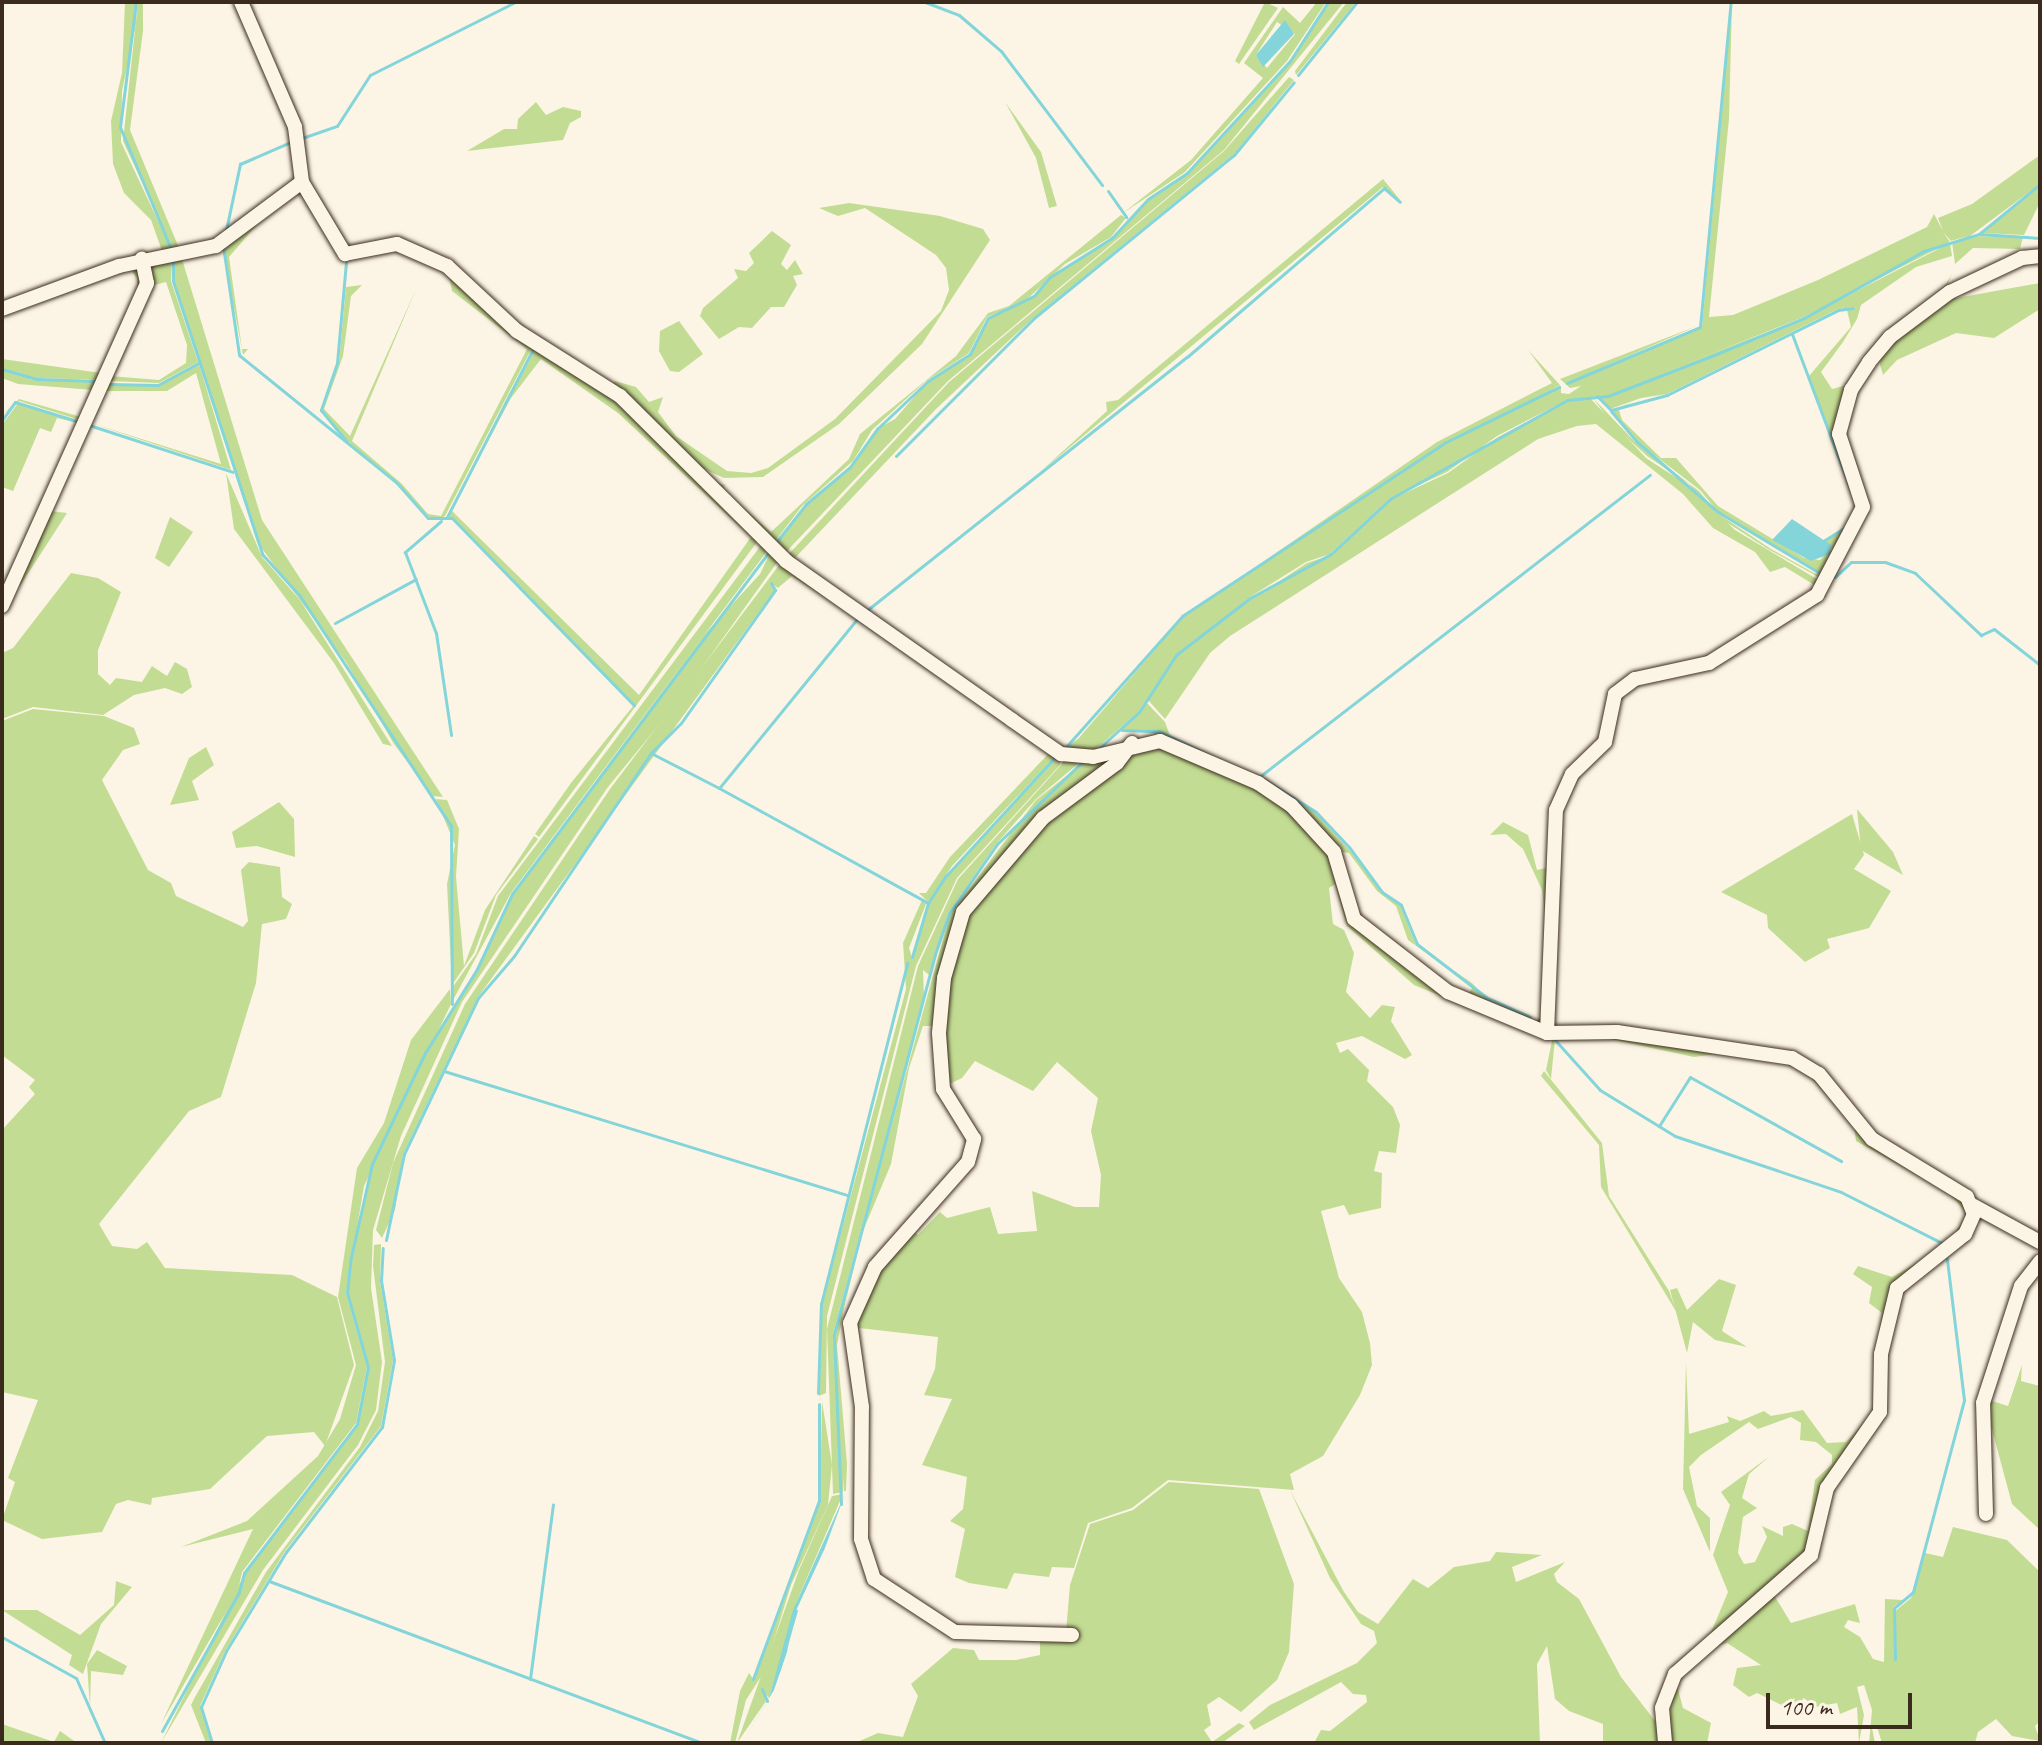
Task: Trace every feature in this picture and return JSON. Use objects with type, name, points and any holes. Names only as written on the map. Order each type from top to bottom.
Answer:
[{"type":"street","points":[[241,2],[295,127],[302,182],[345,254],[397,244],[447,266],[517,331],[620,396],[774,549],[1061,754],[1093,757],[1132,743],[1175,745],[1276,793],[1334,852],[1349,907],[1364,928],[1448,992],[1547,1033],[1617,1032],[1792,1058],[1819,1074],[1872,1139],[1972,1205],[2040,1242]]},
{"type":"street","points":[[2,309],[142,259],[225,242],[302,182]]},
{"type":"street","points":[[1547,1033],[1556,810],[1572,774],[1605,742],[1615,694],[1635,679],[1709,663],[1817,595],[1863,507],[1839,434],[1851,390],[1869,362],[1890,337],[1950,292],[2022,258],[2040,256]]},
{"type":"street","points":[[2,606],[147,283],[142,259]]},
{"type":"street","points":[[1072,1635],[955,1632],[874,1579],[861,1539],[862,1407],[850,1323],[875,1267],[968,1162],[974,1139],[943,1089],[939,1033],[944,978],[963,912],[1043,818],[1117,763],[1132,743]]},
{"type":"street","points":[[1665,1743],[1662,1708],[1675,1674],[1811,1555],[1827,1488],[1880,1412],[1881,1354],[1897,1288],[1951,1251],[1972,1222],[1972,1205]]},
{"type":"street","points":[[1986,1514],[1983,1403],[2021,1286],[2040,1262]]},
{"type":"green space","points":[[125,2],[135,2],[136,24],[122,91],[121,142],[170,250],[162,251],[151,220],[124,193],[113,164],[111,121],[122,73]]},
{"type":"green space","points":[[138,2],[143,2],[143,31],[130,130],[179,248],[173,249],[123,141]]},
{"type":"green space","points":[[1265,2],[1278,8],[1239,64],[1235,61]]},
{"type":"green space","points":[[1317,2],[1326,2],[1287,61],[1185,172],[1123,213],[1191,160],[1263,78],[1244,63],[1283,7],[1300,23]],"holes":[[[1277,22],[1295,34],[1267,68],[1256,55]]]},
{"type":"green space","points":[[1329,2],[1344,2],[1224,150],[948,381],[786,552],[774,546],[807,504],[851,467],[877,429],[895,419],[928,381],[971,355],[989,318],[1035,297],[1050,277],[1112,238],[1148,200],[1188,173],[1290,61]]},
{"type":"green space","points":[[1347,2],[1356,2],[1296,75],[1295,71]]},
{"type":"green space","points":[[1732,2],[1729,119],[1709,317],[1733,315],[1818,280],[1927,227],[1934,214],[1943,231],[1938,218],[1972,204],[2040,155],[2040,184],[1970,236],[2023,237],[2020,249],[1973,248],[1955,264],[1952,242],[1968,236],[1951,241],[1943,232],[1950,242],[1804,317],[1608,395],[1567,400],[1497,436],[1447,472],[1389,499],[1330,554],[1306,562],[1250,597],[1231,613],[1307,563],[1331,555],[1390,500],[1448,473],[1498,437],[1567,401],[1590,398],[1646,458],[1689,486],[1735,530],[1820,581],[1816,586],[1785,567],[1770,572],[1755,552],[1713,528],[1683,494],[1596,424],[1577,426],[1538,439],[1230,636],[1210,653],[1165,719],[1148,700],[1173,660],[1138,712],[1088,756],[1062,750],[1078,739],[1183,617],[1437,442],[1552,383],[1528,350],[1560,385],[1536,398],[1561,386],[1561,393],[1569,394],[1581,386],[1570,388],[1560,379],[1697,326],[1567,383],[1702,327]]},
{"type":"green space","points":[[1289,77],[1294,80],[1234,154],[1033,318],[936,409],[794,559],[788,555],[949,382],[1224,151]]},
{"type":"green space","points":[[536,102],[546,115],[563,107],[581,111],[581,117],[570,123],[563,140],[467,151],[504,129],[517,129],[518,119]]},
{"type":"green space","points":[[1005,102],[1041,152],[1057,206],[1049,208],[1036,158]]},
{"type":"green space","points":[[1383,179],[1401,201],[1383,187],[1040,472],[1107,411],[1106,402],[1118,400]]},
{"type":"green space","points":[[2040,186],[2040,202],[2024,235],[1981,233]]},
{"type":"green space","points":[[849,203],[940,216],[983,229],[990,240],[922,344],[839,424],[763,477],[724,478],[691,463],[611,386],[615,381],[636,387],[649,402],[663,397],[658,412],[676,436],[727,471],[751,473],[768,468],[835,419],[941,311],[949,290],[946,268],[936,255],[865,208],[838,216],[819,208]]},
{"type":"green space","points":[[1121,215],[1126,218],[1111,237],[1065,264],[1023,303],[987,317],[969,353],[926,381],[872,430],[853,461],[802,506],[773,544],[708,480],[725,485],[723,490],[771,532],[849,459],[860,434],[956,356],[988,313],[1009,306]]},
{"type":"green space","points":[[260,221],[229,257],[242,349],[248,349],[243,355],[223,250]]},
{"type":"green space","points":[[772,231],[791,245],[781,264],[787,270],[795,260],[803,274],[793,276],[797,285],[784,307],[771,307],[752,328],[739,327],[719,339],[700,316],[703,308],[738,278],[734,269],[746,271],[754,263],[749,253]]},
{"type":"green space","points":[[1950,243],[1952,256],[1916,267],[1861,305],[1857,319],[1821,372],[1832,389],[1847,385],[1885,333],[1942,290],[1952,274],[1944,292],[1880,344],[1847,394],[1837,434],[1858,494],[1860,513],[1828,579],[1820,578],[1768,549],[1723,520],[1689,484],[1647,456],[1612,424],[1593,398],[1635,442],[1699,491],[1717,513],[1771,549],[1826,577],[1718,512],[1700,490],[1636,441],[1612,411],[1630,403],[1619,410],[1622,420],[1661,458],[1676,458],[1718,506],[1804,558],[1820,560],[1832,549],[1821,543],[1854,523],[1859,509],[1809,376],[1851,327],[1847,310],[1856,307],[1838,309],[1667,394],[1641,398],[1610,409],[1599,397],[1804,318]]},
{"type":"green space","points":[[181,256],[262,520],[443,797],[433,796],[394,744],[346,662],[257,542],[174,281],[174,261]]},
{"type":"green space","points":[[172,260],[171,281],[198,362],[159,383],[108,381],[110,376],[159,380],[186,363],[187,345],[166,282],[147,287],[151,264]]},
{"type":"green space","points":[[126,265],[139,269],[143,287],[102,380],[36,378],[2,368],[2,359],[101,373],[137,291],[137,278]]},
{"type":"green space","points":[[448,271],[534,344],[445,516],[436,520],[428,516],[396,481],[364,457],[322,411],[339,363],[346,287],[362,285],[351,296],[343,356],[324,409],[350,436],[417,287],[352,441],[402,484],[428,514],[441,516],[527,349],[452,291]]},
{"type":"green space","points":[[2040,283],[2040,309],[1994,338],[1956,333],[1897,360],[1883,375],[1877,354],[1951,299]]},
{"type":"green space","points":[[679,321],[703,354],[679,372],[670,371],[659,351],[660,331]]},
{"type":"green space","points":[[537,346],[620,399],[757,542],[539,837],[535,834],[571,783],[634,705],[448,515]],"holes":[[[541,359],[618,413],[751,537],[639,695],[451,510],[511,398]]]},
{"type":"green space","points":[[199,364],[231,470],[91,423],[221,464],[196,373],[167,391],[105,391],[107,385],[158,386]]},
{"type":"green space","points":[[2,370],[33,380],[98,382],[83,421],[19,401],[2,415],[19,399],[81,417],[93,390],[18,384],[2,378]]},
{"type":"green space","points":[[18,403],[81,424],[57,418],[51,432],[40,428],[13,491],[2,487],[2,425]]},
{"type":"green space","points":[[226,473],[262,557],[300,600],[392,746],[383,744],[334,663],[234,529]]},
{"type":"green space","points":[[50,511],[67,513],[20,586],[14,584]]},
{"type":"green space","points":[[170,517],[193,532],[169,567],[155,558]]},
{"type":"green space","points":[[762,544],[769,548],[759,562],[511,893],[452,1002],[452,988],[476,954],[498,896]]},
{"type":"green space","points":[[771,551],[778,561],[676,704],[608,787],[462,1002],[401,1136],[373,1230],[371,1288],[382,1362],[376,1410],[358,1445],[263,1570],[161,1743],[245,1573],[358,1424],[369,1367],[348,1293],[352,1257],[372,1164],[425,1053],[477,969],[512,894],[704,635],[760,574]]},
{"type":"green space","points":[[780,564],[856,617],[792,576],[778,588],[771,583],[775,590],[478,997],[403,1154],[395,1210],[382,1238],[376,1230],[393,1163],[465,1004],[610,789]]},
{"type":"green space","points":[[71,573],[98,578],[121,592],[98,650],[98,674],[110,685],[116,678],[142,682],[152,666],[167,676],[175,662],[187,669],[192,687],[182,694],[165,688],[134,695],[103,715],[33,707],[2,719],[2,653],[13,648]]},
{"type":"green space","points":[[1147,703],[1165,722],[1170,736],[1123,729]]},
{"type":"green space","points":[[33,709],[104,716],[134,728],[140,744],[123,750],[102,780],[148,870],[171,883],[176,896],[243,927],[248,921],[241,870],[249,862],[280,867],[282,897],[292,904],[286,919],[262,924],[256,983],[221,1097],[189,1111],[99,1224],[112,1246],[137,1249],[147,1242],[165,1268],[292,1275],[337,1297],[354,1365],[325,1446],[314,1432],[267,1436],[210,1489],[152,1498],[151,1505],[128,1500],[116,1504],[102,1532],[42,1539],[2,1520],[15,1482],[8,1478],[38,1400],[2,1392],[2,1130],[35,1094],[29,1087],[35,1080],[2,1055],[2,721]]},
{"type":"green space","points":[[1174,739],[1271,784],[1315,813],[1365,867],[1381,892],[1400,905],[1416,945],[1472,983],[1486,998],[1536,1023],[1543,1012],[1549,943],[1542,890],[1523,849],[1506,834],[1490,835],[1503,822],[1528,835],[1537,870],[1550,867],[1553,925],[1545,1031],[1465,998],[1473,987],[1408,940],[1396,906],[1377,891],[1349,853],[1335,851],[1277,792]]},
{"type":"green space","points":[[1150,742],[1257,785],[1322,839],[1346,904],[1425,982],[1547,1039],[1414,985],[1347,926],[1335,884],[1329,888],[1333,924],[1344,930],[1354,953],[1346,992],[1370,1018],[1382,1005],[1395,1007],[1391,1021],[1412,1055],[1405,1059],[1362,1036],[1336,1043],[1340,1053],[1348,1049],[1369,1070],[1367,1081],[1393,1107],[1400,1125],[1396,1153],[1379,1151],[1374,1171],[1382,1173],[1381,1208],[1349,1215],[1344,1205],[1321,1211],[1339,1278],[1362,1312],[1370,1343],[1372,1365],[1360,1395],[1323,1456],[1290,1474],[1294,1490],[1168,1480],[1132,1508],[1088,1523],[1074,1568],[1052,1567],[1049,1577],[1014,1573],[1007,1589],[969,1583],[955,1577],[965,1529],[950,1521],[963,1509],[967,1477],[922,1465],[952,1399],[924,1395],[935,1369],[938,1337],[859,1328],[858,1336],[852,1323],[857,1301],[910,1229],[918,1235],[940,1212],[947,1218],[990,1207],[998,1234],[1037,1231],[1032,1191],[1075,1207],[1099,1207],[1101,1175],[1091,1131],[1098,1098],[1057,1062],[1033,1091],[975,1061],[962,1078],[945,1086],[942,1025],[960,927],[1060,807]]},
{"type":"green space","points":[[206,747],[214,765],[192,781],[199,800],[170,805],[189,758]]},
{"type":"green space","points":[[1126,747],[971,897],[937,1026],[923,1026],[909,1068],[891,1164],[863,1231],[844,1308],[837,1345],[847,1464],[844,1491],[834,1334],[950,914],[1036,800],[1089,758]]},
{"type":"green space","points":[[1052,750],[1057,754],[952,866],[928,902],[919,893],[926,893],[950,857]]},
{"type":"green space","points":[[1059,754],[1060,765],[957,878],[916,966],[827,1316],[826,1393],[819,1396],[822,1304],[906,989],[903,943],[922,900],[926,904],[909,948],[912,958],[928,904],[946,877]]},
{"type":"green space","points":[[1068,757],[1085,758],[1036,799],[996,844],[948,913],[929,975],[923,970],[924,996],[833,1334],[844,1461],[843,1492],[833,1494],[827,1329],[918,966],[958,879]]},
{"type":"green space","points":[[436,799],[447,800],[459,829],[456,877],[464,966],[485,910],[534,836],[538,839],[496,895],[474,953],[452,985],[447,884],[455,845]]},
{"type":"green space","points":[[279,802],[294,819],[295,857],[257,846],[236,848],[232,832]]},
{"type":"green space","points":[[1857,809],[1893,852],[1903,875],[1861,850]]},
{"type":"green space","points":[[1852,814],[1864,855],[1854,869],[1891,891],[1869,928],[1827,939],[1830,948],[1805,962],[1768,928],[1767,915],[1721,892]]},
{"type":"green space","points":[[450,989],[451,1004],[364,1186],[346,1293],[367,1367],[356,1423],[242,1572],[238,1591],[161,1724],[253,1529],[181,1547],[247,1521],[318,1456],[340,1419],[356,1365],[338,1297],[357,1168],[384,1123],[411,1040]]},
{"type":"green space","points":[[1618,1033],[1689,1049],[1750,1049],[1795,1062],[1821,1079],[1870,1141],[1955,1191],[1971,1213],[1963,1233],[1949,1250],[1905,1277],[1890,1298],[1878,1357],[1880,1394],[1877,1414],[1826,1487],[1811,1551],[1792,1576],[1705,1647],[1728,1592],[1713,1555],[1730,1505],[1721,1492],[1770,1456],[1749,1474],[1742,1498],[1757,1508],[1743,1517],[1738,1553],[1744,1564],[1755,1562],[1767,1537],[1762,1526],[1783,1536],[1783,1527],[1792,1524],[1808,1531],[1815,1480],[1832,1464],[1832,1455],[1816,1442],[1800,1440],[1801,1423],[1791,1417],[1758,1429],[1749,1422],[1701,1455],[1689,1467],[1697,1506],[1710,1518],[1710,1552],[1683,1489],[1686,1362],[1689,1434],[1729,1422],[1727,1416],[1740,1421],[1764,1411],[1771,1416],[1803,1410],[1827,1443],[1846,1442],[1875,1412],[1876,1360],[1882,1313],[1869,1303],[1872,1287],[1853,1274],[1858,1266],[1892,1277],[1947,1246],[1967,1214],[1948,1192],[1856,1141],[1854,1126],[1803,1068],[1746,1050],[1694,1057],[1596,1036],[1555,1039],[1551,1079],[1546,1070],[1553,1036]]},
{"type":"green space","points":[[1544,1071],[1602,1143],[1609,1196],[1669,1291],[1677,1313],[1601,1187],[1599,1145],[1541,1076]]},
{"type":"green space","points":[[381,1244],[380,1281],[393,1360],[381,1426],[285,1551],[225,1651],[200,1706],[211,1743],[206,1743],[191,1705],[195,1697],[266,1572],[360,1447],[378,1411],[385,1362],[373,1266],[374,1245]]},
{"type":"green space","points":[[1719,1279],[1736,1285],[1722,1331],[1747,1347],[1715,1340],[1693,1322],[1687,1353],[1670,1290],[1677,1288],[1687,1310]]},
{"type":"green space","points":[[2022,1365],[2021,1381],[2040,1386],[2040,1530],[2012,1504],[1986,1407],[1986,1399],[2008,1406]]},
{"type":"green space","points":[[822,1401],[832,1465],[828,1505],[791,1585],[764,1672],[746,1700],[735,1743],[730,1743],[740,1691],[749,1673],[754,1680],[820,1501]]},
{"type":"green space","points":[[1169,1482],[1259,1489],[1294,1584],[1289,1652],[1277,1680],[1241,1712],[1219,1697],[1207,1705],[1211,1725],[1204,1730],[1212,1742],[1239,1723],[1245,1726],[1222,1743],[855,1743],[878,1733],[903,1737],[918,1696],[911,1684],[953,1648],[974,1650],[979,1660],[1016,1660],[1040,1655],[1040,1642],[1079,1637],[1066,1632],[1070,1585],[1090,1524],[1133,1510]]},
{"type":"green space","points":[[1290,1490],[1344,1592],[1358,1612],[1378,1624],[1413,1579],[1428,1588],[1454,1567],[1490,1561],[1496,1552],[1542,1555],[1512,1567],[1516,1582],[1565,1562],[1554,1574],[1557,1582],[1579,1599],[1621,1677],[1659,1726],[1662,1743],[1603,1743],[1603,1724],[1569,1711],[1555,1699],[1547,1646],[1537,1664],[1540,1743],[1314,1743],[1321,1730],[1330,1731],[1367,1702],[1366,1695],[1353,1694],[1341,1682],[1254,1730],[1249,1722],[1270,1705],[1357,1663],[1377,1643],[1374,1631],[1361,1624],[1330,1578]]},
{"type":"green space","points":[[843,1494],[797,1601],[769,1698],[761,1688],[766,1701],[737,1743],[799,1570],[832,1496]]},
{"type":"green space","points":[[1953,1527],[2007,1540],[2040,1572],[2040,1721],[2035,1726],[2040,1741],[2012,1736],[1996,1719],[1978,1732],[1975,1743],[1882,1743],[1877,1727],[1872,1728],[1875,1743],[1869,1743],[1872,1710],[1864,1685],[1857,1687],[1864,1715],[1859,1743],[1857,1707],[1840,1714],[1837,1703],[1815,1707],[1804,1698],[1792,1710],[1757,1693],[1749,1697],[1733,1685],[1737,1668],[1761,1665],[1727,1643],[1710,1648],[1774,1595],[1791,1623],[1855,1604],[1860,1623],[1848,1620],[1844,1627],[1860,1637],[1873,1659],[1884,1662],[1885,1599],[1903,1600],[1893,1607],[1893,1613],[1911,1598],[1925,1553],[1943,1557]]},
{"type":"green space","points":[[116,1581],[132,1587],[101,1624],[83,1674],[69,1665],[72,1655],[2,1610],[37,1610],[80,1635],[114,1605]]},
{"type":"green space","points":[[97,1650],[127,1666],[123,1675],[91,1671],[90,1707],[87,1664]]},
{"type":"green space","points":[[1675,1678],[1683,1708],[1711,1723],[1707,1743],[1666,1743]]},
{"type":"green space","points":[[2,1724],[54,1742],[60,1731],[77,1743],[2,1743]]},
{"type":"water","points":[[1285,20],[1294,34],[1263,67],[1256,55]]},
{"type":"water","points":[[1792,519],[1831,545],[1830,554],[1811,561],[1772,540]]},
{"type":"water","points":[[845,1494],[825,1548],[794,1615],[787,1652],[774,1690],[742,1743],[769,1698],[793,1610]]},
{"type":"waterway","points":[[136,2],[120,127],[171,249]]},
{"type":"waterway","points":[[302,138],[337,126],[370,75],[515,2]]},
{"type":"waterway","points":[[925,2],[959,15],[1001,51],[1102,185]]},
{"type":"waterway","points":[[774,545],[806,504],[850,467],[877,429],[928,381],[970,354],[988,318],[1034,296],[1050,277],[1112,238],[1148,199],[1187,173],[1290,61],[1328,2]]},
{"type":"waterway","points":[[1298,75],[1357,2]]},
{"type":"waterway","points":[[1567,383],[1700,327],[1731,2]]},
{"type":"waterway","points":[[896,456],[1034,318],[1234,155],[1294,82]]},
{"type":"waterway","points":[[225,235],[240,164],[293,141]]},
{"type":"waterway","points":[[1098,749],[1139,712],[1176,655],[1250,598],[1331,554],[1390,499],[1567,400],[1608,396],[1709,357],[1804,318],[1924,251],[1979,234],[2040,184]]},
{"type":"waterway","points":[[866,611],[1187,357],[1384,188],[1400,202]]},
{"type":"waterway","points":[[1108,191],[1126,217]]},
{"type":"waterway","points":[[1980,234],[2040,238]]},
{"type":"waterway","points":[[223,246],[239,355],[396,482],[428,518],[452,518],[634,705]]},
{"type":"waterway","points":[[173,261],[173,281],[262,554],[300,596],[451,826],[452,1004]]},
{"type":"waterway","points":[[346,262],[337,363],[321,410],[347,442]]},
{"type":"waterway","points":[[1597,396],[1611,410],[1667,395],[1838,310],[1853,308]]},
{"type":"waterway","points":[[1792,334],[1851,491]]},
{"type":"waterway","points":[[447,517],[534,347]]},
{"type":"waterway","points":[[109,384],[158,385],[200,362]]},
{"type":"waterway","points":[[2,369],[38,379],[96,381]]},
{"type":"waterway","points":[[1065,748],[1182,616],[1444,443],[1559,387]]},
{"type":"waterway","points":[[2,420],[15,402],[80,422]]},
{"type":"waterway","points":[[1611,411],[1636,441],[1718,512],[1823,575]]},
{"type":"waterway","points":[[89,425],[233,472]]},
{"type":"waterway","points":[[1259,777],[1650,475]]},
{"type":"waterway","points":[[441,521],[405,552],[436,633],[451,735]]},
{"type":"waterway","points":[[1820,543],[1849,525]]},
{"type":"waterway","points":[[162,1731],[239,1592],[244,1573],[357,1424],[368,1367],[347,1293],[351,1257],[372,1164],[425,1053],[477,969],[512,894],[770,551]]},
{"type":"waterway","points":[[1835,577],[1851,562],[1885,562],[1915,573],[1981,635],[1994,629],[2040,665]]},
{"type":"waterway","points":[[335,623],[416,579]]},
{"type":"waterway","points":[[719,788],[651,753],[681,723],[775,590],[771,583]]},
{"type":"waterway","points":[[857,619],[719,788],[928,903]]},
{"type":"waterway","points":[[1122,730],[1159,731],[1211,756]]},
{"type":"waterway","points":[[386,1240],[404,1154],[478,998],[514,956],[651,753]]},
{"type":"waterway","points":[[912,957],[928,903],[945,877],[1055,757]]},
{"type":"waterway","points":[[841,1504],[834,1334],[935,954],[949,913],[997,844],[1083,761]]},
{"type":"waterway","points":[[1265,780],[1316,812],[1349,847],[1382,892],[1401,905],[1417,944],[1486,997],[1530,1017]]},
{"type":"waterway","points":[[818,1393],[821,1304],[907,963]]},
{"type":"waterway","points":[[1555,1040],[1600,1090],[1675,1136],[1841,1192],[1944,1244]]},
{"type":"waterway","points":[[444,1071],[848,1195]]},
{"type":"waterway","points":[[1659,1126],[1690,1077],[1841,1161]]},
{"type":"waterway","points":[[212,1743],[201,1707],[226,1651],[286,1552],[382,1427],[394,1360],[381,1281],[383,1248]]},
{"type":"waterway","points":[[1895,1659],[1894,1608],[1913,1592],[1964,1400],[1947,1259]]},
{"type":"waterway","points":[[753,1679],[819,1501],[819,1404]]},
{"type":"waterway","points":[[530,1679],[553,1505]]},
{"type":"waterway","points":[[269,1581],[703,1743]]},
{"type":"waterway","points":[[786,1645],[796,1610]]},
{"type":"waterway","points":[[2,1637],[76,1678],[105,1743]]},
{"type":"waterway","points":[[778,1672],[784,1652]]},
{"type":"waterway","points":[[762,1689],[767,1701]]}]
